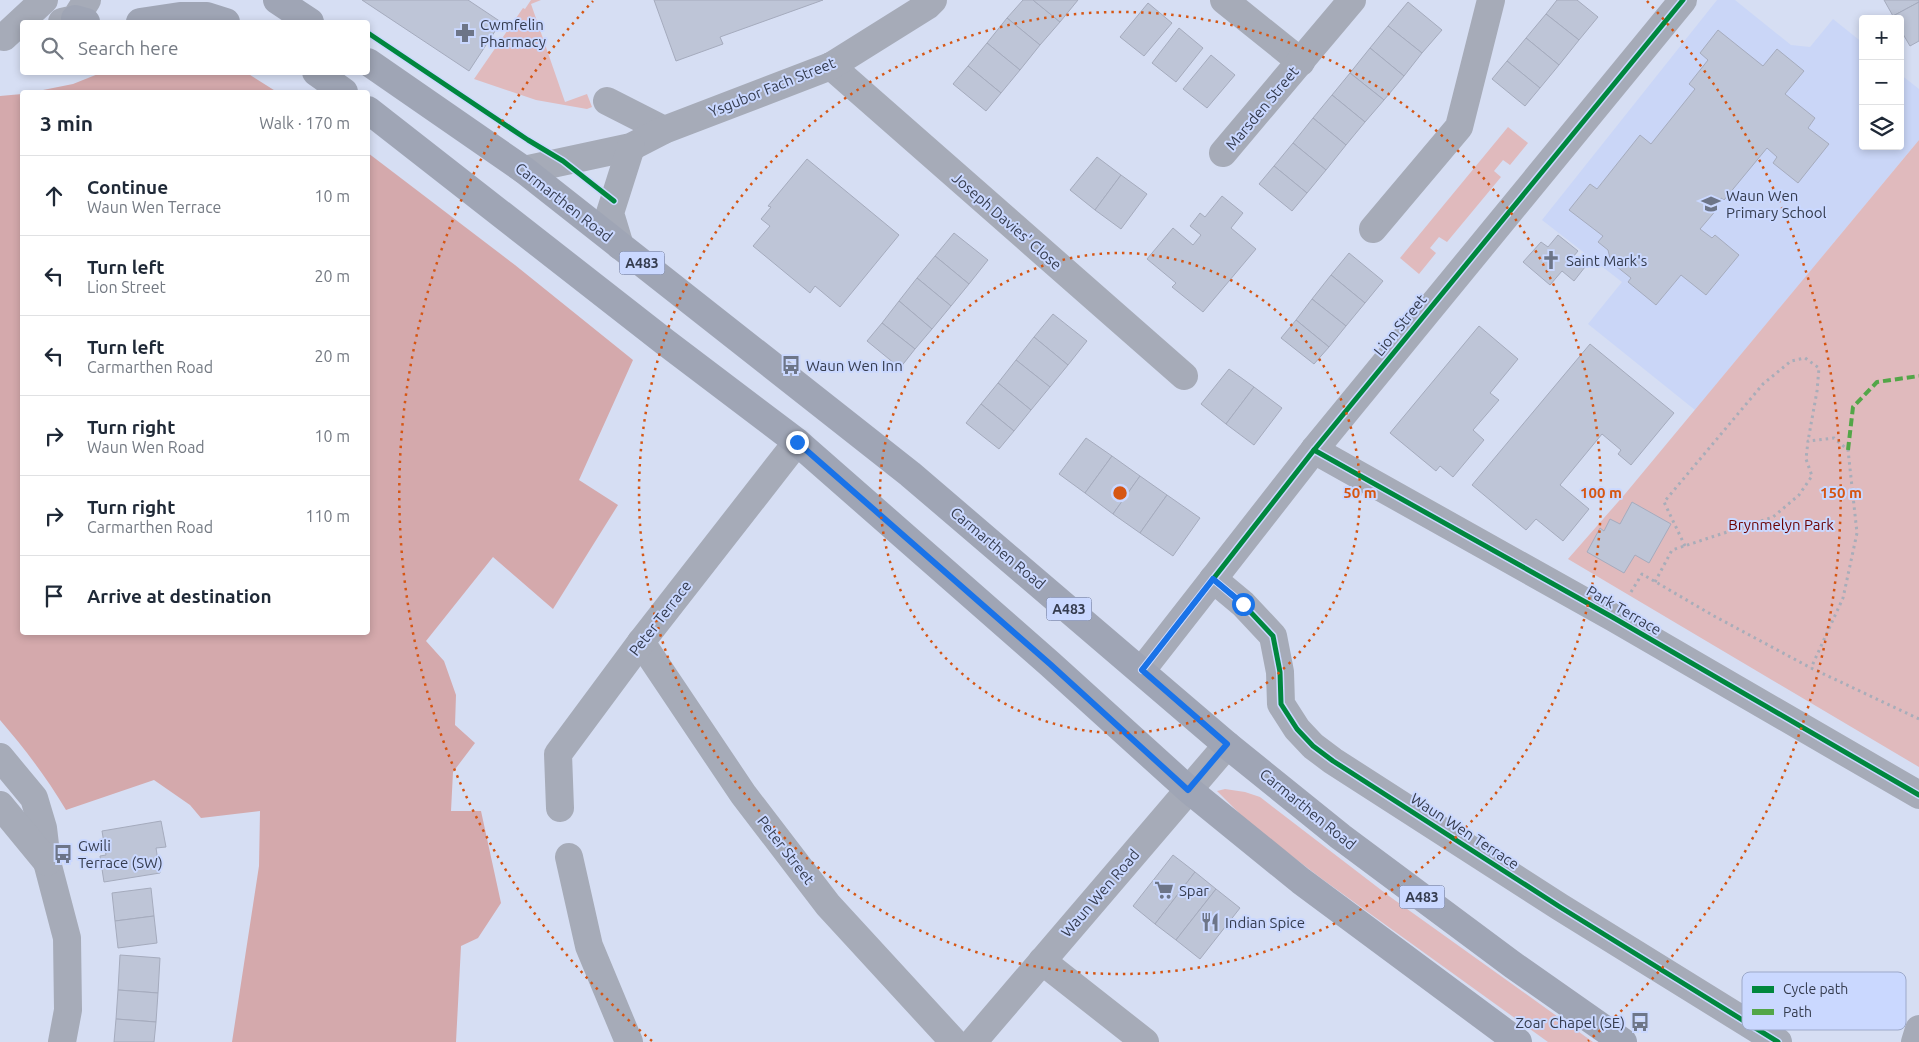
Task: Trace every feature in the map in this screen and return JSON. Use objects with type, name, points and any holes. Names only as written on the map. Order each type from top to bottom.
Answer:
[{"type":"main road","points":[[207,0],[240,20]]},
{"type":"main road","points":[[277,0],[307,20]]},
{"type":"main road","points":[[153,20],[180,16],[207,16],[220,20]]},
{"type":"main road","name":"Carmarthen Road","points":[[370,63],[524,170],[910,474],[1227,744],[1341,837],[1513,965],[1622,1042]]},
{"type":"main road","points":[[320,75],[341,90]]},
{"type":"main road","points":[[370,112],[665,342],[797,442],[1050,664],[1188,790],[1301,881],[1518,1042]]},
{"type":"street","points":[[25,20],[44,0]]},
{"type":"street","name":"Ysgubor Fach Street","points":[[524,170],[630,147],[664,130],[830,66],[933,0]]},
{"type":"street","name":"Marsden Street","points":[[1224,0],[1301,62]]},
{"type":"street","name":"Marsden Street","points":[[1223,153],[1352,0]]},
{"type":"street","points":[[1373,229],[1459,127],[1491,0]]},
{"type":"street","name":"Lion Street","points":[[1142,670],[1314,450],[1683,0]]},
{"type":"street","points":[[9,36],[20,25]]},
{"type":"street","name":"Joseph Davies' Close","points":[[830,66],[1184,376]]},
{"type":"street","points":[[607,100],[664,130]]},
{"type":"street","points":[[620,246],[610,213],[630,147]]},
{"type":"street","name":"Peter Terrace","points":[[560,808],[558,754],[641,642],[797,442]]},
{"type":"street","name":"Park Terrace","points":[[1314,450],[1614,618],[1919,795]]},
{"type":"street","name":"Waun Wen Terrace","points":[[1213,579],[1243,604],[1272,636],[1280,672],[1282,704],[1297,729],[1313,746],[1333,761],[1560,907],[1742,1020]]},
{"type":"street","name":"Peter Street","points":[[641,642],[743,794],[828,905],[954,1042]]},
{"type":"street","name":"Waun Wen Road","points":[[973,1042],[1227,744]]},
{"type":"street","points":[[0,757],[34,798],[42,828],[47,862],[66,938],[68,1010],[62,1042]]},
{"type":"street","points":[[0,805],[47,862]]},
{"type":"street","points":[[569,857],[589,946],[629,1042]]},
{"type":"street","points":[[1042,961],[1145,1042]]},
{"type":"street","name":"Waun Wen Terrace","points":[[1759,1030],[1778,1042]]},
{"type":"street","points":[[1915,1042],[1919,1030]]},
{"type":"path","points":[[1654,582],[1672,550],[1773,517],[1799,495],[1812,476],[1806,459],[1819,368],[1805,358],[1791,361],[1763,384],[1664,502],[1684,546]]},
{"type":"path","points":[[1808,441],[1834,438],[1848,450],[1857,533],[1843,598],[1811,668]]},
{"type":"path","points":[[1629,595],[1642,574],[1714,616],[1811,668],[1919,719]]},
{"type":"shaded area","name":"Waun Wen Primary School","points":[[1717,0],[1735,0],[1791,45],[1810,47],[1833,19],[1859,40],[1859,150],[1904,150],[1904,77],[1919,89],[1919,140],[1695,410],[1588,324],[1622,282],[1542,220]]},
{"type":"shaded area","points":[[96,75],[250,75],[274,90],[43,90],[73,84]]},
{"type":"shaded area","points":[[20,94],[20,635],[370,635],[370,155],[515,265],[633,360],[579,480],[618,505],[553,609],[493,557],[426,641],[444,661],[456,695],[455,725],[475,743],[453,772],[451,811],[481,811],[501,903],[478,938],[461,946],[456,1042],[232,1042],[259,866],[260,811],[201,818],[190,805],[154,780],[66,810],[35,764],[0,720],[0,96]]},
{"type":"green space","points":[[531,0],[541,0],[531,4],[565,102],[587,94],[592,107],[587,109],[536,100],[474,79],[523,8],[525,9]]},
{"type":"green space","points":[[1508,127],[1528,143],[1510,165],[1503,160],[1494,171],[1501,177],[1447,242],[1439,237],[1430,248],[1436,253],[1419,274],[1400,258]]},
{"type":"green space","name":"Brynmelyn Park","points":[[1919,140],[1919,767],[1568,559],[1625,494]]},
{"type":"green space","points":[[1225,789],[1245,792],[1260,797],[1389,896],[1593,1042],[1548,1042],[1322,879],[1251,825],[1217,791]]},
{"type":"building","points":[[362,0],[468,0],[501,22],[469,71]]},
{"type":"building","points":[[654,0],[823,0],[720,37],[723,44],[676,61]]},
{"type":"building","points":[[1023,0],[1033,0],[1060,22],[1040,45],[1007,18]]},
{"type":"building","points":[[1033,0],[1078,0],[1060,22]]},
{"type":"building","points":[[1557,0],[1577,0],[1598,17],[1579,40],[1546,14]]},
{"type":"building","points":[[1884,0],[1919,0],[1919,2],[1892,15]]},
{"type":"building","points":[[1408,2],[1442,30],[1422,53],[1388,26]]},
{"type":"building","points":[[1919,2],[1919,41],[1910,46],[1904,36],[1904,15],[1895,15]]},
{"type":"building","points":[[1148,3],[1172,23],[1144,56],[1120,37]]},
{"type":"building","points":[[1546,14],[1579,40],[1559,65],[1526,38]]},
{"type":"building","points":[[1007,18],[1040,45],[1020,70],[987,43]]},
{"type":"building","points":[[1388,26],[1422,53],[1404,76],[1370,48]]},
{"type":"building","points":[[1179,28],[1203,48],[1176,82],[1152,63]]},
{"type":"building","points":[[1718,30],[1763,66],[1777,49],[1804,71],[1785,94],[1815,118],[1808,128],[1829,144],[1798,183],[1773,163],[1777,157],[1767,148],[1724,200],[1721,198],[1715,205],[1718,208],[1700,229],[1712,238],[1715,235],[1739,255],[1706,295],[1681,275],[1656,305],[1628,282],[1631,278],[1611,262],[1608,250],[1598,242],[1603,236],[1569,210],[1590,184],[1597,189],[1640,135],[1651,144],[1695,89],[1689,84],[1708,60],[1700,53]]},
{"type":"building","points":[[1526,38],[1559,65],[1540,88],[1507,61]]},
{"type":"building","points":[[987,43],[1020,70],[1001,93],[968,66]]},
{"type":"building","points":[[1370,48],[1404,76],[1384,100],[1350,73]]},
{"type":"building","points":[[1211,55],[1235,75],[1207,108],[1183,89]]},
{"type":"building","points":[[1507,61],[1540,88],[1525,106],[1492,79]]},
{"type":"building","points":[[968,66],[1001,93],[986,111],[953,84]]},
{"type":"building","points":[[1350,73],[1384,100],[1365,122],[1332,95]]},
{"type":"building","points":[[1332,95],[1365,122],[1346,145],[1313,118]]},
{"type":"building","points":[[1313,118],[1346,145],[1326,170],[1293,143]]},
{"type":"building","points":[[1293,143],[1326,170],[1307,193],[1274,166]]},
{"type":"building","points":[[1097,157],[1121,175],[1095,210],[1070,190]]},
{"type":"building","points":[[807,159],[899,235],[840,307],[815,286],[810,293],[753,246],[770,226],[761,219],[771,207],[768,206]]},
{"type":"building","points":[[1274,166],[1307,193],[1292,211],[1259,184]]},
{"type":"building","points":[[1121,175],[1147,194],[1121,229],[1095,210]]},
{"type":"building","points":[[1222,196],[1243,213],[1231,228],[1256,249],[1203,312],[1172,287],[1176,283],[1147,259],[1173,228],[1193,245],[1201,235],[1190,226],[1200,213],[1205,217]]},
{"type":"building","points":[[954,233],[988,260],[969,284],[935,256]]},
{"type":"building","name":"Saint Mark's","points":[[1558,235],[1578,251],[1573,257],[1585,267],[1574,281],[1562,271],[1550,285],[1523,262],[1541,242],[1548,247]]},
{"type":"building","points":[[1349,253],[1383,281],[1365,303],[1331,275]]},
{"type":"building","points":[[935,256],[969,284],[951,306],[917,278]]},
{"type":"building","points":[[1331,275],[1365,303],[1346,326],[1312,299]]},
{"type":"building","points":[[917,278],[951,306],[932,329],[899,301]]},
{"type":"building","points":[[1312,299],[1346,326],[1329,347],[1296,320]]},
{"type":"building","points":[[899,301],[932,329],[915,349],[882,323]]},
{"type":"building","points":[[1053,314],[1087,341],[1068,365],[1034,337]]},
{"type":"building","points":[[1296,320],[1329,347],[1314,364],[1281,338]]},
{"type":"building","points":[[882,323],[915,349],[900,368],[867,341]]},
{"type":"building","points":[[1479,326],[1518,359],[1490,393],[1499,400],[1473,430],[1484,440],[1453,477],[1440,466],[1436,471],[1390,433]]},
{"type":"building","points":[[1034,337],[1068,365],[1050,387],[1016,360]]},
{"type":"building","points":[[1590,344],[1674,413],[1631,465],[1618,454],[1621,450],[1602,434],[1560,485],[1589,509],[1563,541],[1536,519],[1526,530],[1472,485]]},
{"type":"building","points":[[1016,360],[1050,387],[1031,410],[998,383]]},
{"type":"building","points":[[1229,369],[1254,387],[1226,424],[1201,404]]},
{"type":"building","points":[[998,383],[1031,410],[1014,431],[981,404]]},
{"type":"building","points":[[1254,387],[1282,408],[1254,445],[1226,424]]},
{"type":"building","points":[[981,404],[1014,431],[999,449],[966,423]]},
{"type":"building","points":[[1086,438],[1112,456],[1085,493],[1059,474]]},
{"type":"building","points":[[1112,456],[1140,476],[1113,514],[1085,493]]},
{"type":"building","points":[[1140,476],[1167,495],[1140,533],[1113,514]]},
{"type":"building","points":[[1167,495],[1200,518],[1173,556],[1140,533]]},
{"type":"building","points":[[1632,502],[1671,524],[1649,563],[1635,555],[1624,573],[1587,552],[1600,528],[1604,531],[1610,519],[1620,524]]},
{"type":"building","points":[[161,821],[166,847],[156,848],[160,873],[104,882],[100,856],[106,855],[102,831]]},
{"type":"building","points":[[1173,855],[1195,872],[1155,924],[1133,906]]},
{"type":"building","points":[[1195,872],[1216,889],[1176,940],[1155,924]]},
{"type":"building","points":[[151,888],[154,916],[115,921],[112,893]]},
{"type":"building","points":[[1216,889],[1240,908],[1200,959],[1176,940]]},
{"type":"building","points":[[154,916],[157,943],[118,948],[115,921]]},
{"type":"building","points":[[120,955],[160,958],[158,993],[118,990]]},
{"type":"building","points":[[118,990],[158,993],[156,1022],[116,1019]]},
{"type":"building","points":[[116,1019],[156,1022],[154,1042],[114,1042]]},
{"type":"marked path","points":[[1848,450],[1853,407],[1877,382],[1919,376]]},
{"type":"cycle path","points":[[1142,670],[1314,450],[1683,0]]},
{"type":"cycle path","points":[[370,34],[528,140],[563,161],[614,201]]},
{"type":"cycle path","points":[[1314,450],[1614,618],[1919,795]]},
{"type":"cycle path","points":[[1213,579],[1243,604],[1273,636],[1280,672],[1281,704],[1297,729],[1313,746],[1333,761],[1560,907],[1742,1020]]},
{"type":"cycle path","points":[[1759,1030],[1778,1042]]},
{"type":"place","name":"Cwmfelin Pharmacy","points":[[465,33]]},
{"type":"place","name":"Waun Wen Primary School","points":[[1711,204]]},
{"type":"place","name":"Saint Mark's","points":[[1551,260]]},
{"type":"place","name":"Waun Wen Inn","points":[[791,365]]},
{"type":"place","name":"Gwili Terrace (SW)","points":[[63,854]]},
{"type":"place","name":"Spar","points":[[1164,890]]},
{"type":"place","name":"Indian Spice","points":[[1210,922]]},
{"type":"place","name":"Zoar Chapel (SE)","points":[[1640,1022]]},
{"type":"route","points":[[797,442],[1050,664],[1188,790],[1227,744],[1142,670],[1213,579],[1243,604]]}]
